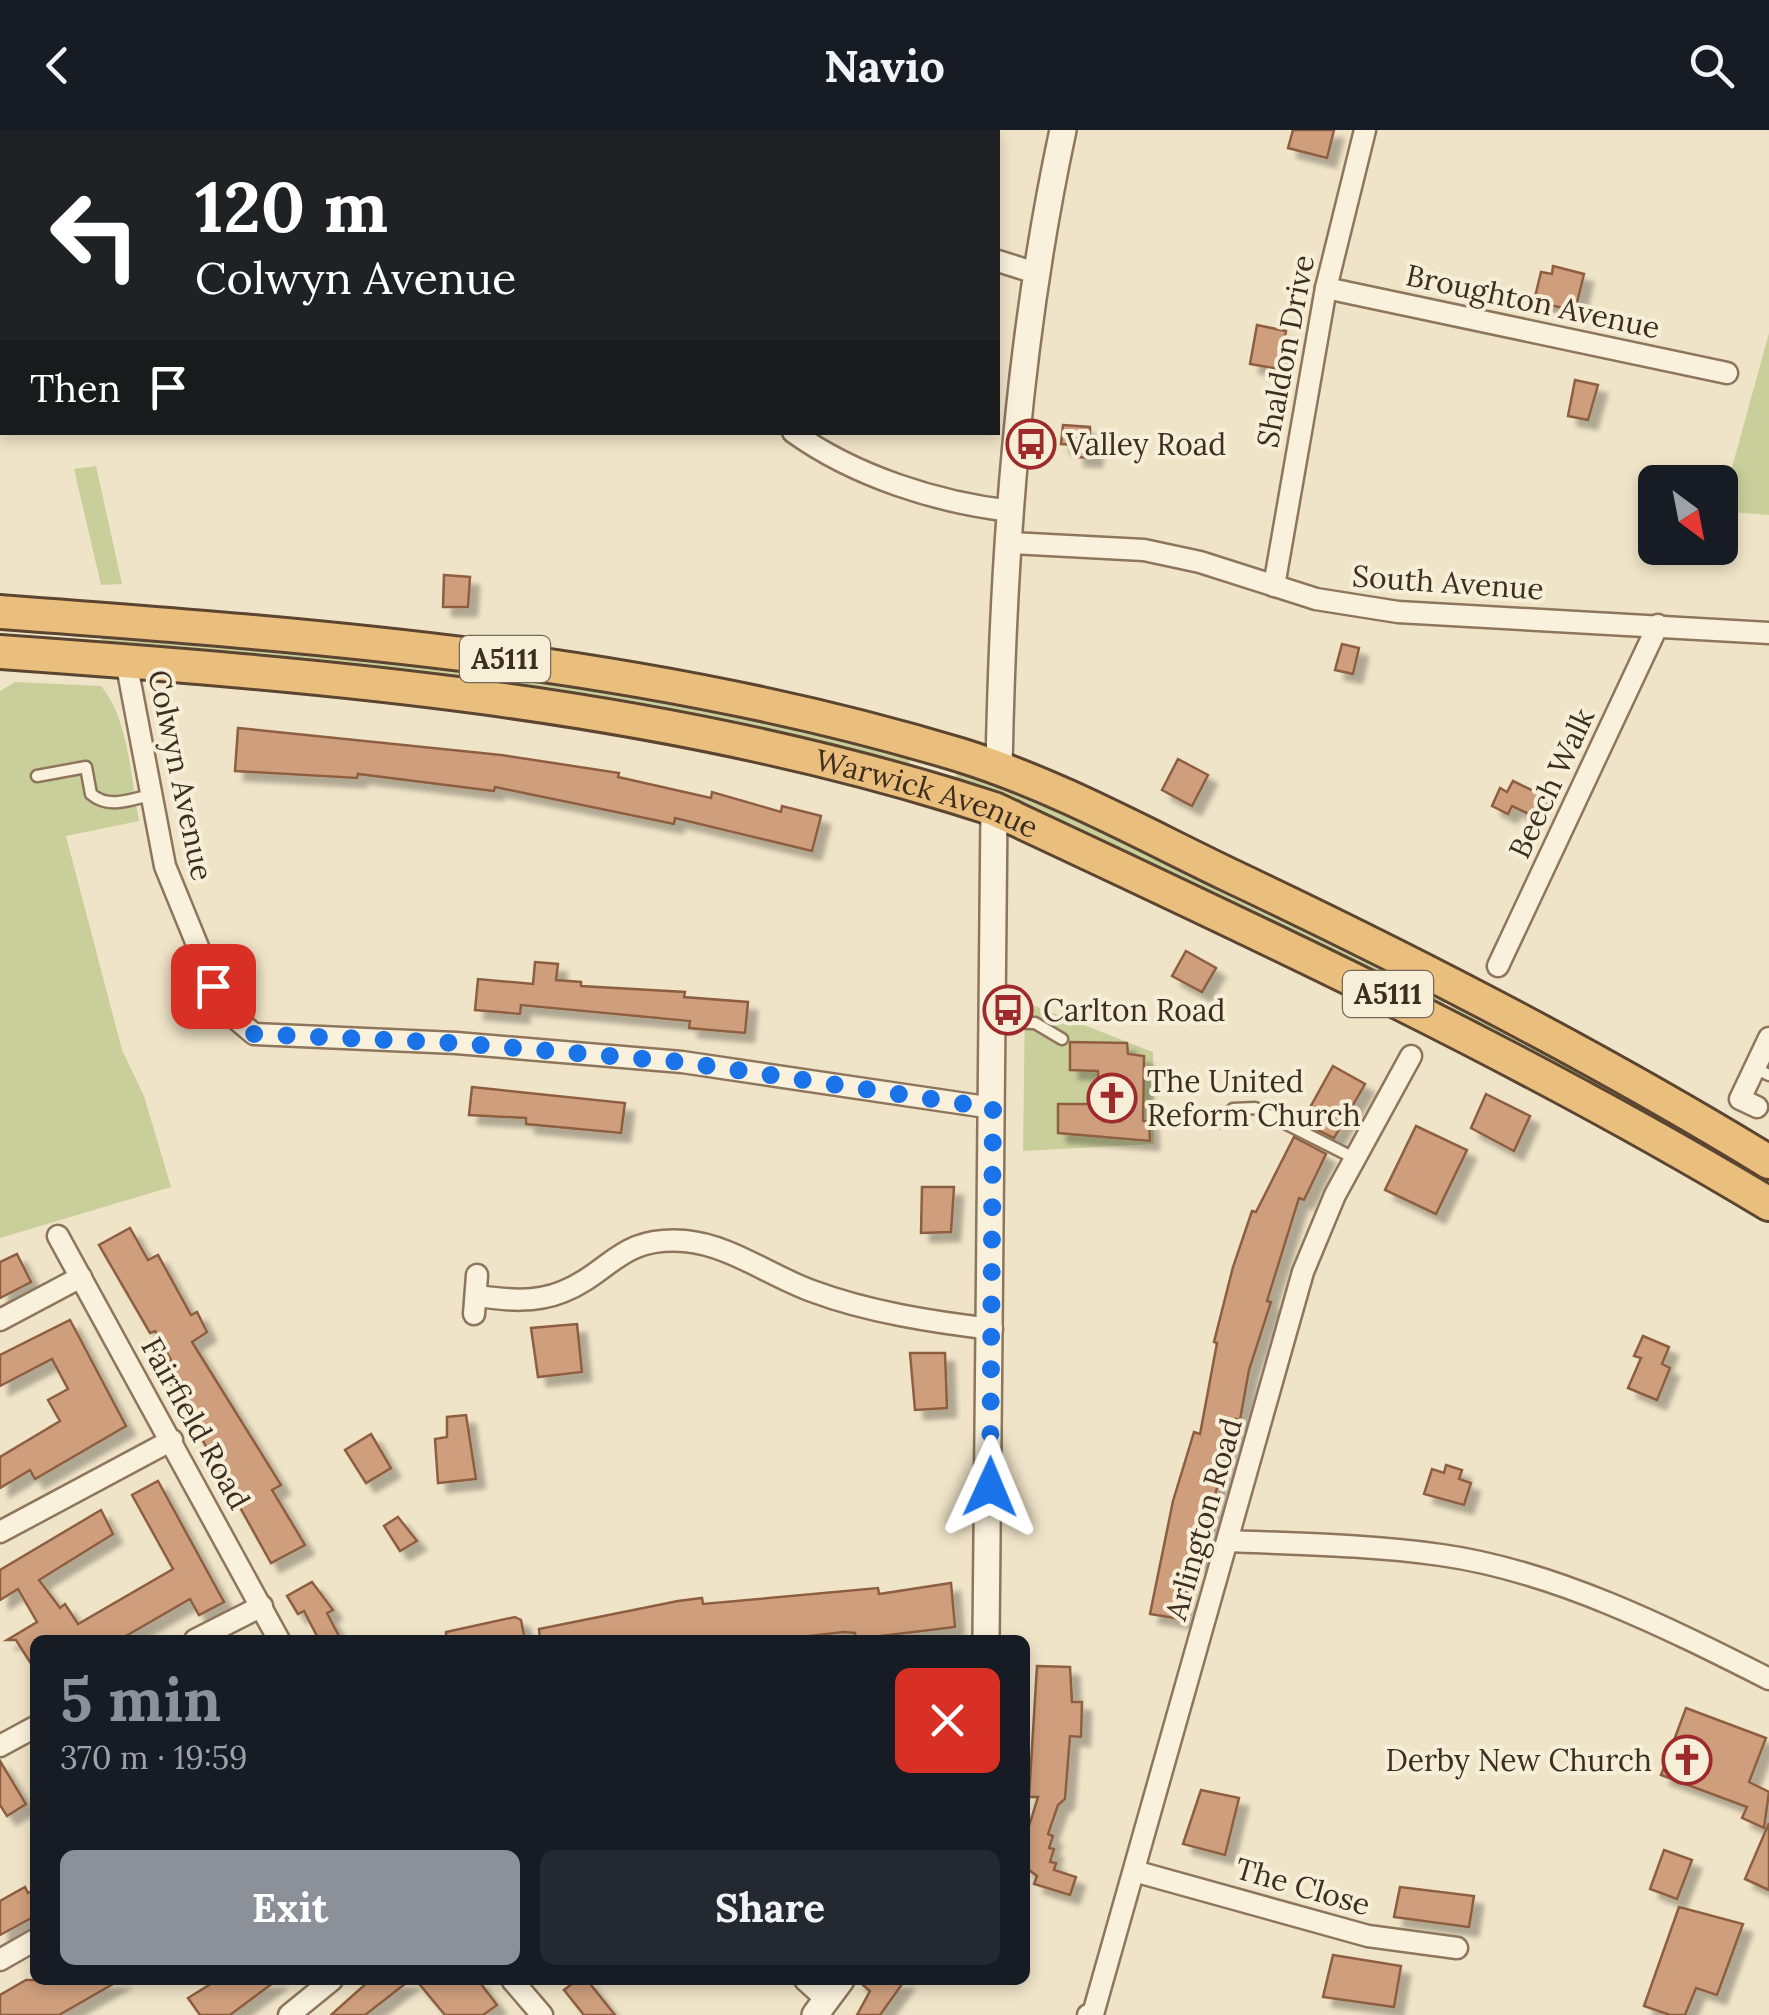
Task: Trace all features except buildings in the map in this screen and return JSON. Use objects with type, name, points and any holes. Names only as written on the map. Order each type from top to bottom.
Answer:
[{"type":"highway","name":"Warwick Avenue","points":[[0,612],[345,640],[559,665],[768,704],[998,768],[1458,984],[1769,1162]]},
{"type":"highway","name":"Warwick Avenue","points":[[0,652],[376,684],[649,720],[847,767],[994,809],[1413,1008],[1644,1129],[1769,1204]]},
{"type":"street","points":[[998,768],[1012,511],[1036,273],[1063,130]]},
{"type":"street","name":"Shaldon Drive","points":[[1274,586],[1326,288],[1365,130]]},
{"type":"street","points":[[1000,262],[1036,273]]},
{"type":"street","name":"Broughton Avenue","points":[[1326,288],[1727,373]]},
{"type":"street","points":[[800,435],[880,477],[977,508],[1012,511]]},
{"type":"street","name":"South Avenue","points":[[1010,543],[1144,550],[1330,602],[1398,612],[1769,633]]},
{"type":"street","name":"Beech Walk","points":[[1498,966],[1658,625]]},
{"type":"street","name":"Colwyn Avenue","points":[[126,662],[166,866],[223,1008],[254,1034],[456,1043],[682,1062],[993,1108]]},
{"type":"street","points":[[986,1635],[994,809]]},
{"type":"street","points":[[1757,1107],[1740,1098],[1762,1072],[1769,1038]]},
{"type":"street","name":"Arlington Road","points":[[1090,2014],[1304,1272],[1355,1158],[1410,1056]]},
{"type":"street","name":"Fairfield Road","points":[[58,1236],[276,1635]]},
{"type":"street","points":[[477,1295],[510,1300],[554,1295],[588,1278],[624,1251],[682,1241],[721,1249],[814,1292],[933,1321],[992,1329]]},
{"type":"street","points":[[0,1320],[81,1276]]},
{"type":"street","points":[[0,1532],[172,1440]]},
{"type":"street","points":[[1228,1540],[1409,1552],[1484,1564],[1562,1588],[1769,1679]]},
{"type":"street","points":[[205,1635],[262,1606]]},
{"type":"street","points":[[0,1746],[30,1730]]},
{"type":"street","name":"The Close","points":[[1134,1870],[1368,1936],[1458,1948]]},
{"type":"street","points":[[0,1960],[30,1943]]},
{"type":"street","points":[[289,2015],[326,1985]]},
{"type":"street","points":[[516,1985],[542,2015]]},
{"type":"lane","points":[[37,776],[86,767],[90,794],[100,801],[121,802],[150,795]]},
{"type":"lane","points":[[993,1022],[1035,1023],[1062,1039]]},
{"type":"lane","points":[[1220,1122],[1233,1109],[1255,1108],[1355,1158]]},
{"type":"green space","points":[[1769,333],[1769,515],[1738,512],[1738,465],[1733,465]]},
{"type":"green space","points":[[96,466],[122,584],[101,585],[74,469]]},
{"type":"green space","points":[[102,634],[412,661],[700,705],[911,756],[907,770],[101,649]]},
{"type":"green space","points":[[15,682],[101,686],[118,715],[139,821],[66,836],[122,1050],[144,1096],[171,1187],[0,1238],[0,691]]},
{"type":"green space","points":[[958,769],[1025,792],[1449,994],[1442,1009],[954,784]]},
{"type":"green space","points":[[1456,997],[1664,1114],[1663,1119],[1658,1123],[1449,1012]]},
{"type":"green space","points":[[1025,1002],[1153,1052],[1154,1144],[1023,1151]]},
{"type":"place","name":"Valley Road","points":[[1031,444]]},
{"type":"place","name":"Carlton Road","points":[[1008,1010]]},
{"type":"place","name":"The United Reform Church","points":[[1112,1098]]},
{"type":"place","name":"Derby New Church","points":[[1687,1760]]},
{"type":"route","points":[[213,986],[223,1008],[238,1025],[254,1034],[456,1043],[682,1062],[993,1108],[990,1487]]}]
